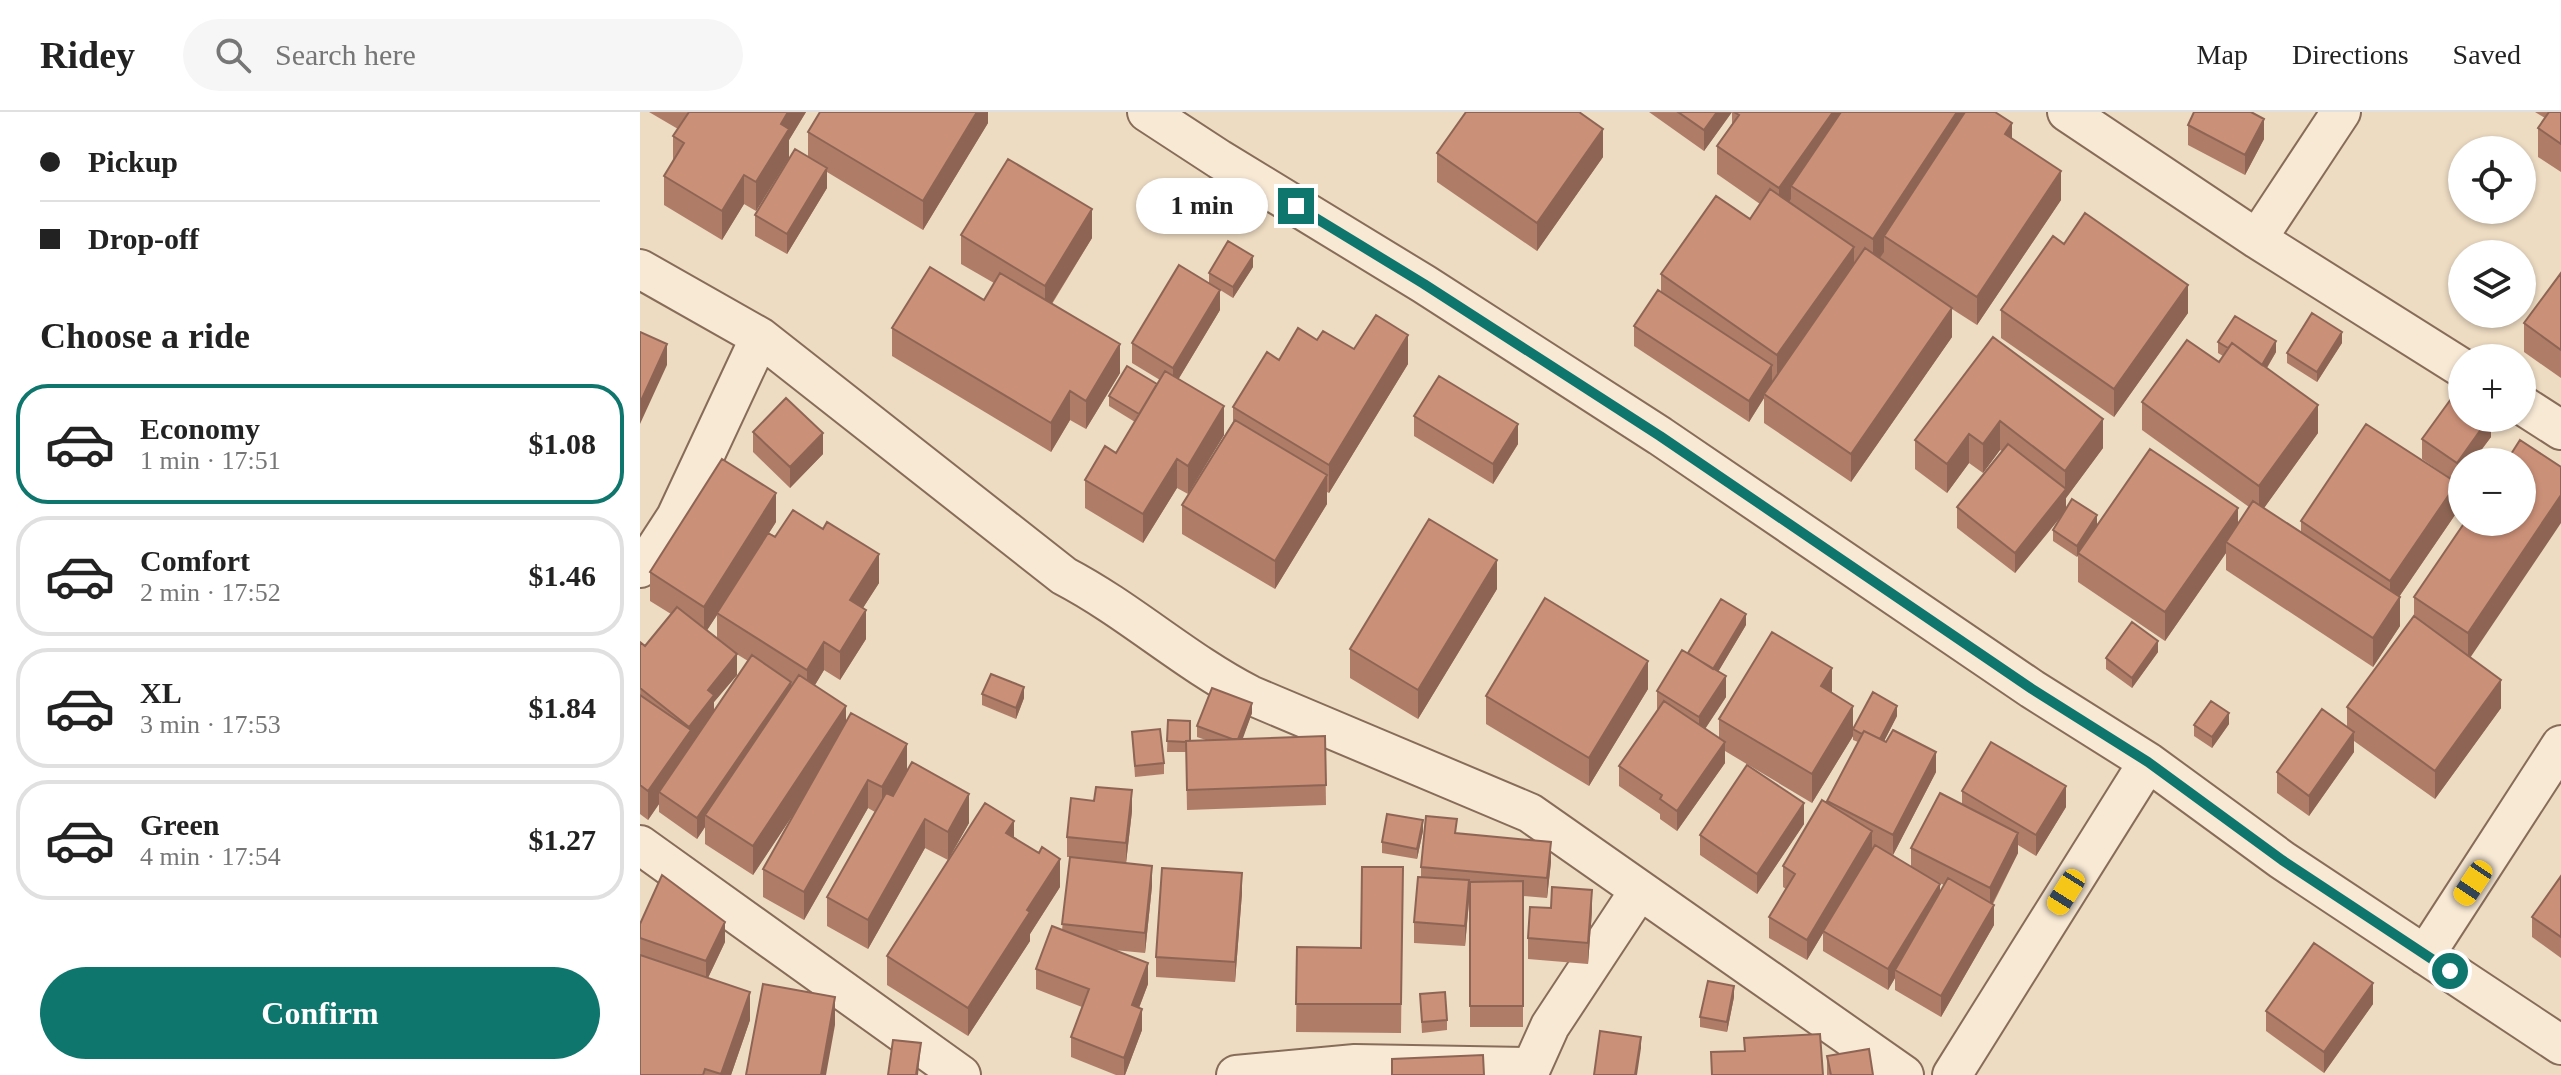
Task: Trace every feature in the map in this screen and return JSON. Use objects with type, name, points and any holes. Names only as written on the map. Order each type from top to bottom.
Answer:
[{"type":"street","points":[[1147,112],[1647,427],[2032,689],[2148,762],[2282,860],[2561,1045]]},
{"type":"street","points":[[2067,112],[2257,239],[2448,359]]},
{"type":"street","points":[[2257,239],[2341,112]]},
{"type":"street","points":[[640,269],[760,337],[1064,576],[1094,592],[1217,678],[1250,695],[1530,813],[1904,1075]]},
{"type":"street","points":[[640,568],[676,517],[760,337]]},
{"type":"street","points":[[2536,414],[2561,430]]},
{"type":"street","points":[[2425,955],[2561,745]]},
{"type":"street","points":[[1952,1075],[2148,762]]},
{"type":"street","points":[[640,845],[961,1075]]},
{"type":"street","points":[[1236,1075],[1355,1064],[1529,1071],[1550,1026],[1639,891]]},
{"type":"building","points":[[689,112],[788,112],[781,124],[789,129],[756,182],[744,175],[722,211],[664,176],[684,143],[673,136]]},
{"type":"building","points":[[820,112],[977,112],[923,201],[808,132]]},
{"type":"building","points":[[1466,112],[1579,112],[1603,129],[1537,223],[1437,153]]},
{"type":"building","points":[[1678,112],[1717,112],[1704,130]]},
{"type":"building","points":[[1734,112],[1833,112],[1779,188],[1717,146],[1739,115]]},
{"type":"building","points":[[1841,112],[1957,112],[1873,239],[1791,186]]},
{"type":"building","points":[[1965,112],[1995,112],[2012,123],[2005,134],[2061,171],[1977,297],[1884,236]]},
{"type":"building","points":[[2194,112],[2251,112],[2264,119],[2245,155],[2188,125]]},
{"type":"building","points":[[2549,112],[2561,112],[2561,144],[2538,128]]},
{"type":"building","points":[[795,149],[827,168],[787,234],[755,215]]},
{"type":"building","points":[[1008,159],[1092,209],[1045,286],[961,235]]},
{"type":"building","points":[[1770,189],[1854,247],[1777,355],[1661,274],[1716,196],[1750,219]]},
{"type":"building","points":[[2085,213],[2188,285],[2114,389],[2001,310],[2053,236],[2064,244]]},
{"type":"building","points":[[1228,241],[1253,256],[1233,287],[1209,273]]},
{"type":"building","points":[[1865,248],[1952,308],[1851,454],[1764,394]]},
{"type":"building","points":[[1179,265],[1220,290],[1173,368],[1132,343]]},
{"type":"building","points":[[930,267],[984,300],[1000,273],[1120,344],[1086,401],[1070,391],[1051,423],[892,328]]},
{"type":"building","points":[[2561,273],[2561,350],[2531,328],[2536,328],[2536,307]]},
{"type":"building","points":[[1658,290],[1772,365],[1749,401],[1634,326]]},
{"type":"building","points":[[2312,313],[2342,332],[2317,372],[2287,353]]},
{"type":"building","points":[[1376,315],[1408,335],[1329,465],[1233,407],[1267,352],[1279,360],[1298,328],[1317,340],[1323,331],[1354,349]]},
{"type":"building","points":[[2235,316],[2276,341],[2262,365],[2232,343],[2228,348],[2218,342]]},
{"type":"building","points":[[640,332],[667,344],[640,403]]},
{"type":"building","points":[[1993,337],[2103,419],[2065,471],[2000,421],[1983,444],[1969,434],[1947,464],[1915,440]]},
{"type":"building","points":[[2187,340],[2219,362],[2232,343],[2318,405],[2259,486],[2142,402]]},
{"type":"building","points":[[1127,366],[1157,384],[1139,414],[1109,396]]},
{"type":"building","points":[[1165,371],[1224,406],[1188,466],[1177,459],[1143,514],[1085,480],[1105,446],[1116,453]]},
{"type":"building","points":[[1439,376],[1518,424],[1493,464],[1414,416]]},
{"type":"building","points":[[786,398],[823,433],[790,467],[753,432]]},
{"type":"building","points":[[2448,403],[2448,432],[2479,432],[2468,448],[2448,448],[2448,457],[2422,439]]},
{"type":"building","points":[[1235,420],[1327,475],[1275,561],[1182,505]]},
{"type":"building","points":[[2366,424],[2448,477],[2448,496],[2390,581],[2301,521]]},
{"type":"building","points":[[2520,440],[2532,448],[2515,448]]},
{"type":"building","points":[[2008,444],[2066,489],[2015,553],[1957,507]]},
{"type":"building","points":[[2150,449],[2238,508],[2165,612],[2078,553]]},
{"type":"building","points":[[2536,451],[2561,467],[2561,495],[2536,532]]},
{"type":"building","points":[[722,459],[776,493],[704,607],[650,572]]},
{"type":"building","points":[[2072,499],[2097,515],[2077,546],[2053,530]]},
{"type":"building","points":[[2253,501],[2400,597],[2373,638],[2226,542]]},
{"type":"building","points":[[793,510],[823,529],[827,522],[879,554],[850,600],[866,610],[840,652],[824,642],[807,670],[717,613],[768,533],[775,537]]},
{"type":"building","points":[[1429,519],[1497,560],[1418,690],[1350,649]]},
{"type":"building","points":[[2455,536],[2533,536],[2468,633],[2414,597]]},
{"type":"building","points":[[1545,598],[1648,661],[1589,758],[1486,696]]},
{"type":"building","points":[[1721,599],[1746,614],[1713,669],[1688,653]]},
{"type":"building","points":[[677,607],[737,654],[708,690],[714,695],[689,727],[640,688],[640,642],[645,646]]},
{"type":"building","points":[[2414,616],[2501,680],[2435,771],[2347,707]]},
{"type":"building","points":[[2132,622],[2158,641],[2132,678],[2106,658]]},
{"type":"building","points":[[1772,632],[1832,668],[1821,686],[1853,706],[1812,774],[1719,719]]},
{"type":"building","points":[[1682,650],[1726,676],[1699,717],[1657,691]]},
{"type":"building","points":[[752,655],[791,682],[697,818],[659,792]]},
{"type":"building","points":[[991,674],[1024,687],[1016,708],[982,694]]},
{"type":"building","points":[[799,675],[846,706],[753,846],[705,815]]},
{"type":"building","points":[[1212,688],[1252,703],[1238,739],[1197,726]]},
{"type":"building","points":[[1873,692],[1897,706],[1880,739],[1853,729]]},
{"type":"building","points":[[640,695],[691,730],[648,791],[640,785]]},
{"type":"building","points":[[1664,701],[1725,742],[1677,811],[1660,799],[1662,795],[1619,766]]},
{"type":"building","points":[[2211,701],[2229,713],[2212,737],[2194,725]]},
{"type":"building","points":[[2322,709],[2354,732],[2309,796],[2277,772]]},
{"type":"building","points":[[851,713],[907,744],[882,787],[868,780],[804,892],[763,869]]},
{"type":"building","points":[[1168,720],[1190,721],[1190,741],[1167,741]]},
{"type":"building","points":[[1160,729],[1164,763],[1135,766],[1132,732]]},
{"type":"building","points":[[1893,730],[1936,752],[1893,835],[1827,801],[1864,731],[1886,742]]},
{"type":"building","points":[[1325,736],[1326,785],[1187,790],[1186,741]]},
{"type":"building","points":[[1991,742],[2066,786],[2036,835],[1962,791]]},
{"type":"building","points":[[912,762],[969,794],[948,832],[925,819],[868,920],[827,897],[886,793],[893,796]]},
{"type":"building","points":[[1747,765],[1804,803],[1757,874],[1700,835]]},
{"type":"building","points":[[1096,787],[1132,790],[1126,843],[1067,837],[1071,798],[1094,801]]},
{"type":"building","points":[[1940,793],[2018,833],[1990,888],[1911,848]]},
{"type":"building","points":[[1822,800],[1872,831],[1807,940],[1769,917],[1795,874],[1783,866]]},
{"type":"building","points":[[985,803],[1014,821],[1006,833],[1039,853],[1042,847],[1060,859],[968,1008],[887,956]]},
{"type":"building","points":[[1387,814],[1423,820],[1417,849],[1382,842]]},
{"type":"building","points":[[1426,816],[1457,819],[1455,833],[1551,842],[1547,878],[1421,867]]},
{"type":"building","points":[[1875,845],[1940,884],[1888,969],[1823,931]]},
{"type":"building","points":[[1070,857],[1152,866],[1145,933],[1062,924]]},
{"type":"building","points":[[1362,867],[1403,867],[1401,1004],[1296,1004],[1297,947],[1361,948]]},
{"type":"building","points":[[1162,868],[1242,873],[1235,962],[1156,957]]},
{"type":"building","points":[[662,875],[725,922],[706,961],[640,938],[640,924]]},
{"type":"building","points":[[2561,876],[2561,937],[2532,917]]},
{"type":"building","points":[[1418,877],[1469,880],[1465,926],[1414,922]]},
{"type":"building","points":[[1948,878],[1994,905],[1941,996],[1895,970]]},
{"type":"building","points":[[1523,881],[1523,1006],[1470,1006],[1470,882]]},
{"type":"building","points":[[1552,887],[1592,890],[1588,943],[1528,938],[1530,907],[1551,908]]},
{"type":"building","points":[[1052,926],[1148,963],[1132,1005],[1142,1009],[1124,1058],[1071,1037],[1089,989],[1036,969]]},
{"type":"building","points":[[2314,943],[2373,983],[2324,1052],[2266,1011]]},
{"type":"building","points":[[640,955],[750,992],[721,1074],[705,1069],[703,1075],[640,1075]]},
{"type":"building","points":[[1708,981],[1734,986],[1727,1022],[1700,1017]]},
{"type":"building","points":[[763,984],[835,997],[821,1075],[746,1075]]},
{"type":"building","points":[[1445,992],[1447,1020],[1422,1022],[1420,994]]},
{"type":"building","points":[[1600,1031],[1641,1037],[1635,1075],[1594,1075]]},
{"type":"building","points":[[1820,1034],[1823,1075],[1712,1075],[1711,1052],[1745,1051],[1744,1038]]},
{"type":"building","points":[[893,1040],[921,1043],[916,1075],[888,1075]]},
{"type":"building","points":[[1869,1049],[1873,1075],[1831,1075],[1827,1056]]},
{"type":"building","points":[[1483,1055],[1484,1075],[1392,1075],[1392,1059]]},
{"type":"route","points":[[1296,206],[1424,284],[1660,436],[2032,689],[2148,762],[2282,860],[2450,971]]}]
